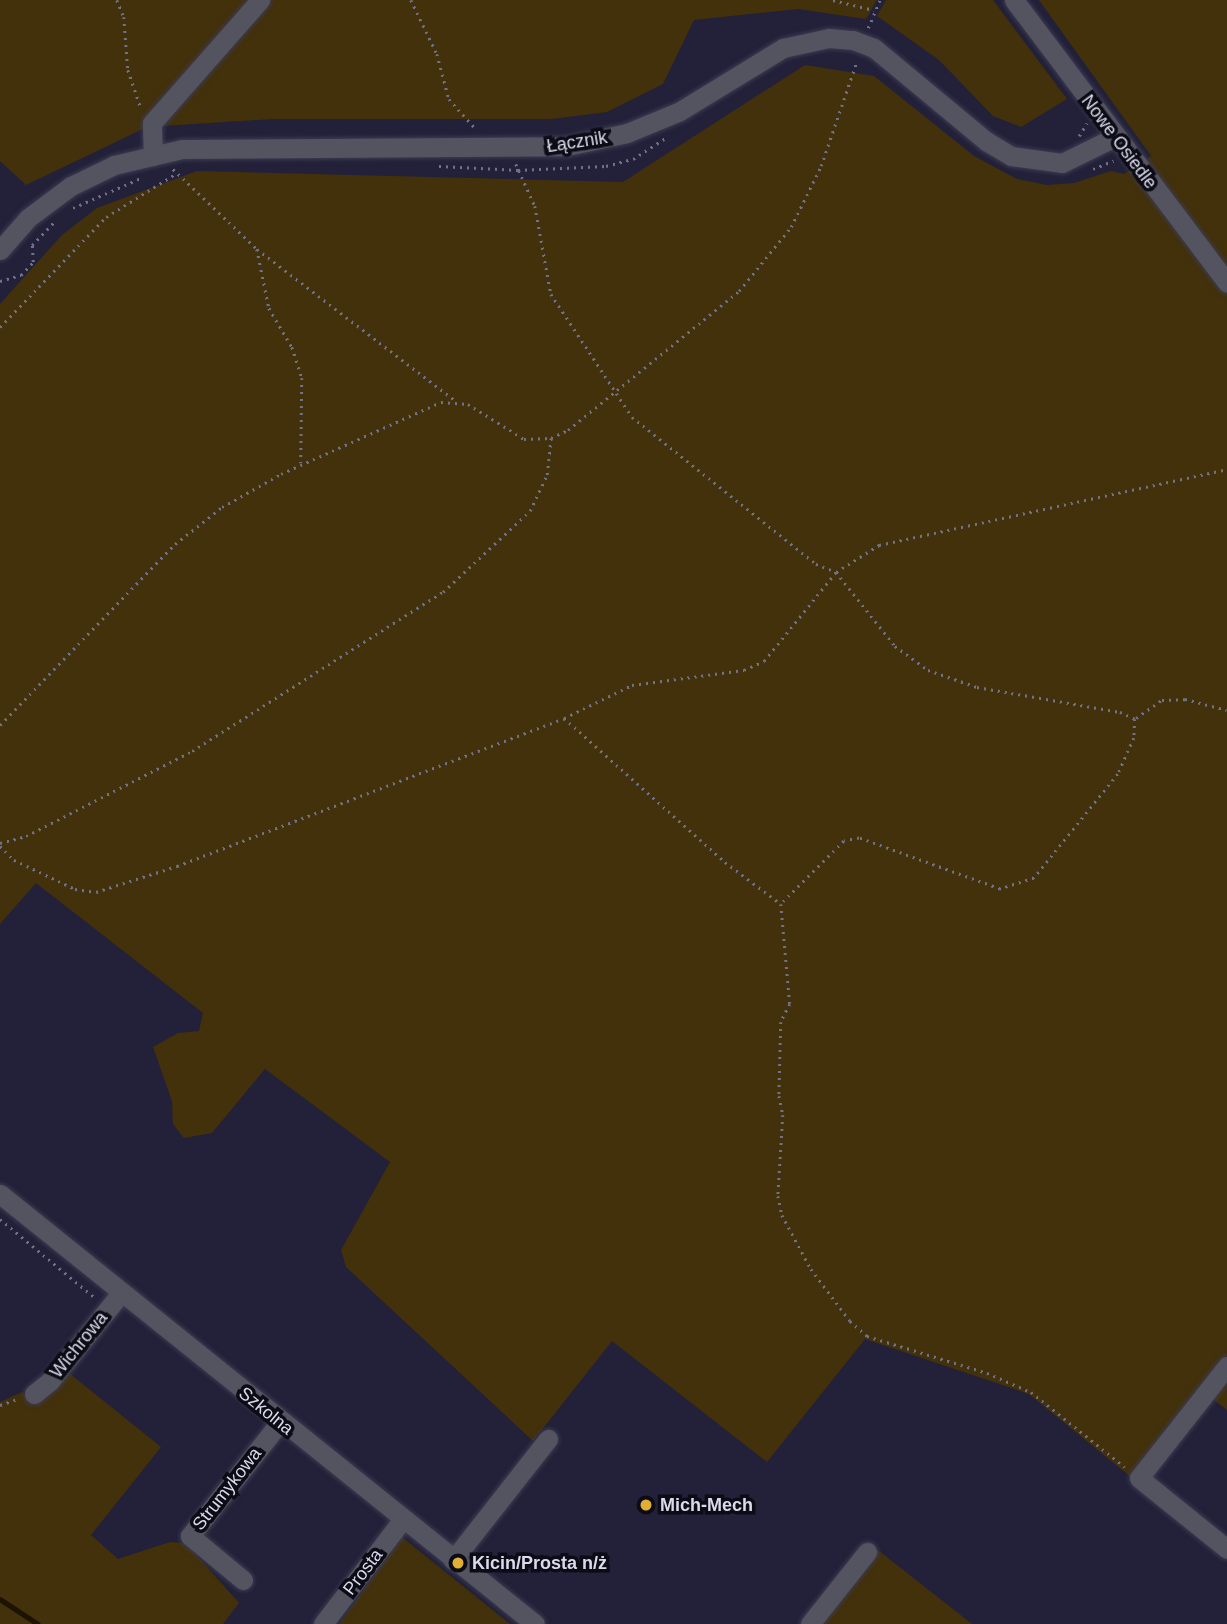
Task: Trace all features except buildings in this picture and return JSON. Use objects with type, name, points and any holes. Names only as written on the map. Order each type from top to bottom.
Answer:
[{"type":"street","points":[[153,156],[152,123],[260,0]]},
{"type":"street","name":"Nowe Osiedle","points":[[1014,0],[1227,283]]},
{"type":"street","name":"Łącznik","points":[[0,250],[27,218],[71,186],[114,165],[182,149],[509,149],[567,146],[627,133],[680,111],[783,48],[830,38],[853,40],[874,48],[986,141],[1011,156],[1062,163],[1115,137]]},
{"type":"street","name":"Szkolna","points":[[0,1194],[280,1422],[535,1624]]},
{"type":"street","name":"Wichrowa","points":[[34,1394],[50,1381],[121,1293]]},
{"type":"street","points":[[1227,1366],[1139,1478],[1227,1549]]},
{"type":"street","name":"Strumykowa","points":[[243,1580],[190,1536],[280,1422]]},
{"type":"street","points":[[453,1560],[548,1439]]},
{"type":"street","name":"Prosta","points":[[323,1624],[403,1519]]},
{"type":"street","points":[[810,1624],[867,1552]]},
{"type":"path","points":[[117,0],[124,17],[128,70],[138,104],[152,123]]},
{"type":"path","points":[[411,0],[437,54],[449,99],[482,134]]},
{"type":"path","points":[[833,0],[874,10]]},
{"type":"path","points":[[869,24],[880,0]]},
{"type":"path","points":[[153,156],[173,167],[176,174],[222,211],[257,249],[456,401],[480,409],[524,439],[551,438],[613,394],[739,291],[791,227],[821,166],[855,67]]},
{"type":"path","points":[[509,149],[535,206],[551,294],[613,394],[632,416],[816,564],[836,572],[895,646],[928,670],[977,687],[1120,712],[1135,719]]},
{"type":"path","points":[[0,327],[106,217],[176,174]]},
{"type":"path","points":[[257,249],[269,308],[292,347],[302,378],[301,464]]},
{"type":"path","points":[[0,725],[191,529],[301,464],[427,406],[456,401]]},
{"type":"path","points":[[551,438],[547,474],[530,511],[443,592],[192,751],[26,836],[0,845],[14,860],[75,889],[96,892],[177,866],[564,718],[632,685],[744,670],[764,661],[836,572],[879,545],[1227,468]]},
{"type":"path","points":[[1135,719],[1162,700],[1185,699],[1227,710]]},
{"type":"path","points":[[564,718],[725,862],[781,904],[790,1004],[781,1022],[779,1096],[783,1115],[778,1196],[782,1215],[811,1269],[850,1321],[867,1336],[987,1373],[1031,1392],[1139,1478]]},
{"type":"path","points":[[781,904],[844,841],[859,838],[1000,889],[1034,878],[1118,774],[1134,738],[1135,719]]},
{"type":"shaded area","points":[[0,0],[877,0],[866,19],[798,9],[694,20],[663,84],[607,112],[552,119],[273,119],[147,127],[26,185],[0,161]]},
{"type":"shaded area","points":[[886,0],[993,0],[1067,99],[1021,127],[993,116],[939,60],[877,16]]},
{"type":"shaded area","points":[[1039,0],[1227,0],[1227,1410],[1214,1400],[1143,1487],[1029,1394],[865,1339],[767,1462],[612,1341],[533,1441],[346,1267],[341,1250],[390,1162],[265,1069],[212,1133],[184,1138],[173,1124],[172,1101],[153,1047],[178,1033],[199,1031],[203,1013],[36,883],[0,924],[0,304],[62,235],[97,208],[197,171],[623,182],[805,65],[874,76],[974,156],[1017,179],[1047,185],[1074,183],[1111,171],[1124,174],[1151,156]]},
{"type":"shaded area","points":[[69,1373],[161,1447],[91,1535],[118,1559],[170,1542],[186,1543],[239,1603],[223,1624],[0,1624],[0,1402],[22,1392],[34,1400]]},
{"type":"shaded area","points":[[402,1537],[510,1624],[339,1624]]},
{"type":"shaded area","points":[[874,1547],[972,1624],[811,1624]]},
{"type":"waterway","points":[[0,1599],[38,1624]]},
{"type":"place","name":"Mich-Mech","points":[[646,1505]]},
{"type":"place","name":"Kicin/Prosta n/ż","points":[[458,1563]]}]
